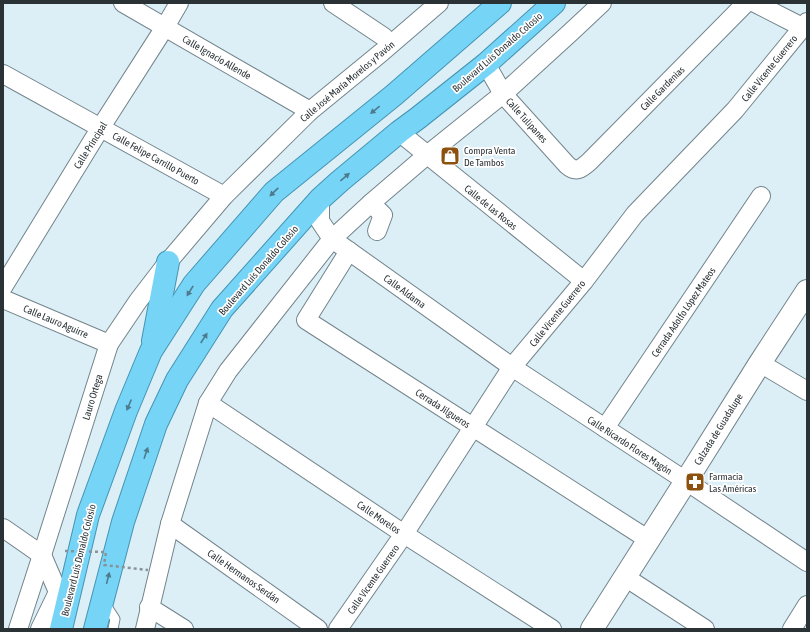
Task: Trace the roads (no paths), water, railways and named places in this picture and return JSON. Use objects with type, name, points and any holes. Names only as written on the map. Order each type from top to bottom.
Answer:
[{"type":"highway","name":"Boulevard Luis Donaldo Colosio","points":[[61,629],[88,515],[126,411],[152,351],[194,284],[274,192],[394,95],[465,35],[500,3]]},
{"type":"highway","points":[[509,3],[490,21],[487,29],[493,39],[499,41],[506,38],[546,3]]},
{"type":"highway","name":"Boulevard Luis Donaldo Colosio","points":[[95,629],[123,522],[156,424],[177,380],[222,309],[320,199],[399,132],[486,64],[554,3]]},
{"type":"highway","points":[[394,95],[403,93],[457,50],[464,51],[469,57],[471,63],[470,69],[421,112],[418,118]]},
{"type":"highway","points":[[152,351],[168,262]]},
{"type":"street","name":"Calle Ignacio Allende","points":[[123,3],[310,111]]},
{"type":"street","name":"Calle Principal","points":[[3,287],[179,3]]},
{"type":"street","points":[[334,3],[384,37]]},
{"type":"street","name":"Calle José María Morelos y Pavón","points":[[224,196],[310,111],[439,3]]},
{"type":"street","points":[[145,629],[170,524],[208,403],[228,371],[332,239],[370,203],[503,94],[602,3]]},
{"type":"street","name":"Calle Gardenias","points":[[576,170],[589,162],[746,3]]},
{"type":"street","points":[[755,3],[805,24]]},
{"type":"street","name":"Calle Vicente Guerrero","points":[[338,629],[404,534],[512,368],[584,281],[634,214],[735,110],[805,24]]},
{"type":"street","name":"Calle Tulipanes","points":[[486,64],[503,94],[567,165],[571,169],[576,170]]},
{"type":"street","name":"Calle Felipe Carrillo Puerto","points":[[3,74],[224,196]]},
{"type":"street","name":"Calle de las Rosas","points":[[399,132],[584,281]]},
{"type":"street","name":"Lauro Ortega","points":[[18,629],[109,344],[138,301],[168,262],[224,196]]},
{"type":"street","name":"Cerrada Adolfo López Mateos","points":[[605,428],[761,196]]},
{"type":"street","name":"Calle Aldama","points":[[320,199],[320,221],[332,239],[512,368]]},
{"type":"street","points":[[370,203],[383,215],[377,231]]},
{"type":"street","name":"Cerrada Jilgueros","points":[[349,251],[306,320],[649,540]]},
{"type":"street","name":"Calzada de Guadalupe","points":[[592,629],[760,363],[806,296]]},
{"type":"street","name":"Calle Lauro Aguirre","points":[[3,299],[109,344]]},
{"type":"street","points":[[760,363],[807,391]]},
{"type":"street","name":"Calle Ricardo Flores Magón","points":[[512,368],[807,562]]},
{"type":"street","name":"Calle Morelos","points":[[208,403],[404,534],[552,629]]},
{"type":"street","name":"Calle Hermanos Serdán","points":[[170,524],[318,629]]},
{"type":"street","points":[[3,528],[42,555],[60,587],[40,629]]},
{"type":"street","points":[[626,577],[705,629]]},
{"type":"street","points":[[792,629],[807,605]]},
{"type":"street","points":[[150,607],[184,629]]},
{"type":"lane","points":[[74,533],[88,515]]},
{"type":"lane","points":[[50,629],[60,587]]},
{"type":"lane","points":[[103,600],[115,619],[113,629]]},
{"type":"place","name":"Compra Venta De Tambos","points":[[450,156]]},
{"type":"place","name":"Farmacia Las Américas","points":[[695,482]]}]
